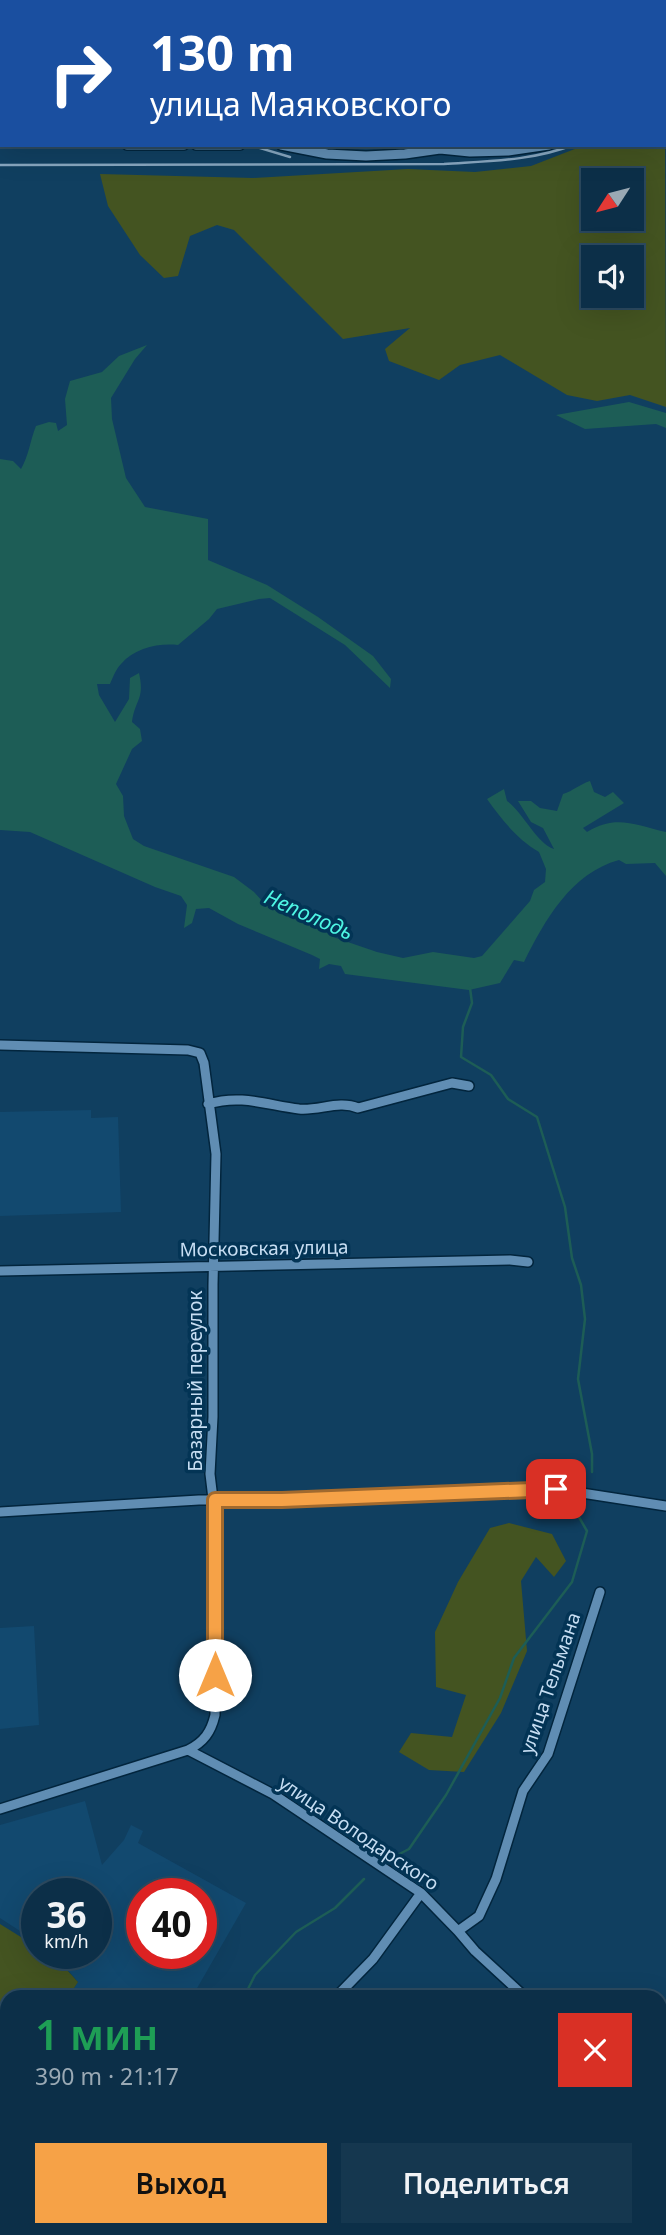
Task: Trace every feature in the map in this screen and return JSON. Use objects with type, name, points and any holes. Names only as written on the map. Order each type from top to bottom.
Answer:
[{"type":"street","points":[[291,147],[327,154],[366,156],[440,149],[470,152],[535,147]]},
{"type":"street","name":"Базарный переулок","points":[[0,1045],[188,1050],[200,1054],[204,1063],[216,1154],[210,1474],[215,1500]]},
{"type":"street","points":[[208,1104],[225,1099],[302,1110],[327,1105],[352,1105],[358,1108],[452,1083],[469,1086]]},
{"type":"street","name":"Московская улица","points":[[0,1271],[510,1260],[528,1262]]},
{"type":"street","points":[[0,1512],[215,1500],[282,1500],[556,1489],[666,1506]]},
{"type":"street","points":[[0,1809],[188,1750],[206,1737],[212,1728],[215,1715],[215,1500]]},
{"type":"street","name":"улица Тельмана","points":[[458,1931],[479,1916],[496,1879],[523,1791],[548,1754],[600,1592]]},
{"type":"street","name":"улица Володарского","points":[[188,1750],[273,1794],[421,1893],[475,1951],[517,1990]]},
{"type":"street","points":[[343,1990],[373,1959],[421,1893]]},
{"type":"shaded area","points":[[351,147],[398,147],[383,149]]},
{"type":"shaded area","points":[[580,147],[665,147],[666,407],[630,395],[597,401],[567,395],[500,355],[460,365],[439,380],[389,361],[385,349],[410,328],[343,339],[234,230],[217,225],[190,236],[178,276],[164,278],[140,255],[108,206],[100,174],[253,178],[408,169],[475,172],[531,166]]},
{"type":"shaded area","points":[[147,345],[111,398],[112,419],[126,478],[145,507],[208,519],[208,560],[267,585],[318,617],[373,656],[391,679],[390,688],[345,645],[270,598],[217,609],[178,645],[155,646],[133,654],[119,666],[110,684],[97,684],[99,695],[115,722],[129,699],[130,678],[139,673],[140,694],[132,722],[140,729],[142,741],[132,749],[116,784],[123,796],[124,816],[133,839],[144,846],[234,877],[265,904],[290,911],[336,938],[403,958],[433,952],[474,958],[482,956],[530,901],[534,890],[545,882],[546,869],[539,852],[510,828],[487,799],[504,789],[507,801],[542,841],[554,849],[543,828],[531,822],[518,801],[531,801],[540,808],[557,811],[563,794],[590,781],[594,792],[605,797],[613,792],[624,803],[583,828],[587,832],[607,823],[617,822],[666,832],[666,876],[655,863],[626,864],[619,860],[602,866],[573,887],[561,900],[524,962],[514,960],[500,983],[469,990],[345,974],[341,966],[329,964],[319,969],[320,959],[238,924],[209,908],[196,909],[192,923],[184,928],[187,905],[181,896],[30,832],[0,830],[0,459],[13,461],[21,469],[36,426],[56,423],[58,431],[67,425],[65,399],[70,381],[102,372],[119,356]]},
{"type":"shaded area","points":[[629,402],[666,413],[666,428],[656,424],[585,429],[556,415]]},
{"type":"shaded area","points":[[91,1110],[91,1118],[118,1117],[121,1212],[0,1216],[0,1112]]},
{"type":"shaded area","points":[[509,1523],[552,1534],[566,1561],[554,1577],[536,1557],[521,1581],[527,1651],[501,1713],[464,1772],[429,1770],[399,1752],[411,1733],[452,1737],[466,1695],[436,1687],[435,1632],[458,1582],[490,1528]]},
{"type":"shaded area","points":[[34,1626],[39,1725],[0,1729],[0,1628]]},
{"type":"shaded area","points":[[85,1801],[102,1865],[124,1840],[131,1825],[143,1831],[138,1843],[201,1878],[126,1878],[126,1969],[208,1969],[196,1990],[73,1990],[78,1982],[67,1969],[112,1969],[112,1878],[21,1878],[21,1932],[0,1918],[0,1825]]},
{"type":"shaded area","points":[[217,1887],[246,1903],[217,1953]]},
{"type":"shaded area","points":[[0,1924],[21,1937],[21,1969],[66,1969],[78,1982],[73,1990],[0,1990]]},
{"type":"waterway","points":[[470,988],[472,1003],[463,1027],[461,1057],[491,1075],[508,1099],[537,1117],[565,1207],[585,1319],[578,1379],[592,1454],[592,1472]]},
{"type":"waterway","points":[[388,1860],[409,1849],[446,1795],[500,1698],[514,1658],[572,1582],[587,1531],[576,1512]]},
{"type":"waterway","points":[[248,1990],[255,1975],[296,1932],[335,1908],[364,1879]]},
{"type":"railway","points":[[257,147],[290,157]]},
{"type":"railway","points":[[0,165],[444,164],[526,157],[567,147]]},
{"type":"route","points":[[215,1675],[215,1500],[282,1500],[556,1489]]},
{"type":"water label","name":"Неполодь","points":[[309,914]]}]
